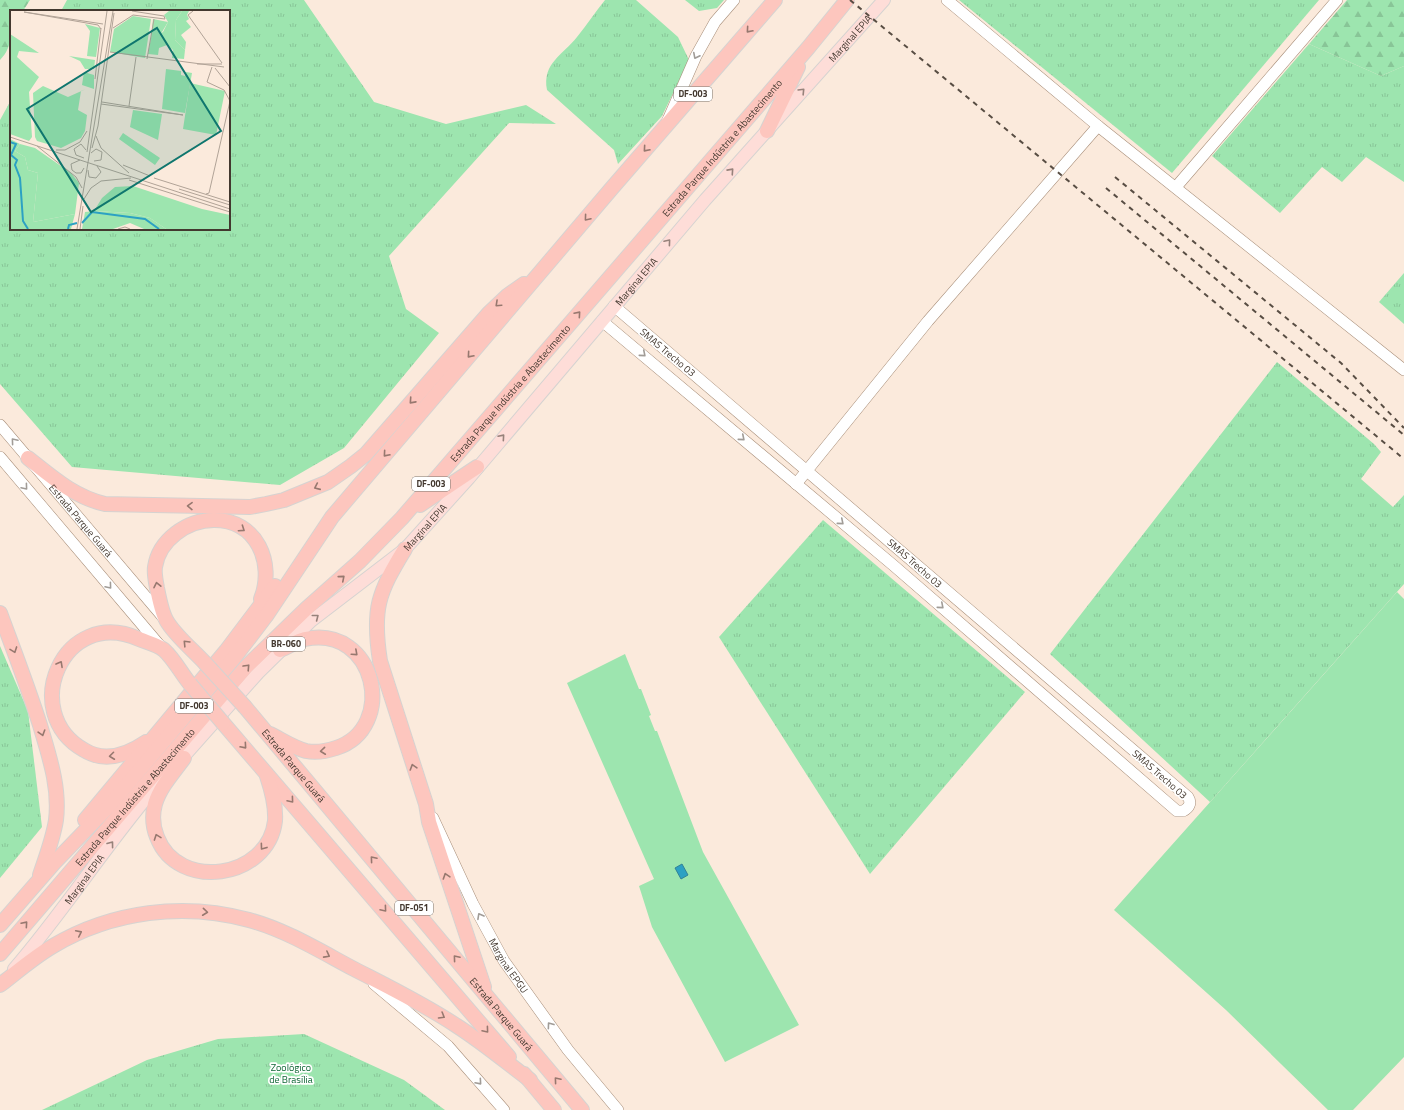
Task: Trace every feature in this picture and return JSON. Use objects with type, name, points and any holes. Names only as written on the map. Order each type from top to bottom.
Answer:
[{"type":"highway","name":"Estrada Parque Indústria e Abastecimento","points":[[0,925],[54,863],[109,806],[234,658],[266,616],[332,517],[775,0]]},
{"type":"highway","name":"Estrada Parque Indústria e Abastecimento","points":[[0,954],[246,668],[300,615],[360,561],[402,518],[808,48],[847,0]]},
{"type":"highway","points":[[767,131],[808,48]]},
{"type":"highway","points":[[28,458],[76,494],[105,504],[250,507],[291,498],[328,482],[366,454],[489,312],[507,296],[541,272]]},
{"type":"highway","points":[[402,518],[477,467]]},
{"type":"highway","points":[[54,863],[81,824],[159,733],[255,614],[309,538],[320,526],[332,517]]},
{"type":"highway","points":[[167,622],[155,578],[155,568],[158,557],[170,539],[182,528],[201,522],[214,520],[232,524],[246,532],[259,547],[264,556],[266,584],[255,614]]},
{"type":"highway","points":[[405,549],[384,584],[376,610],[380,660],[426,804],[431,829],[486,993]]},
{"type":"highway","points":[[0,613],[30,696],[52,766],[56,786],[56,806],[53,833],[38,881]]},
{"type":"highway","points":[[282,648],[300,615]]},
{"type":"highway","name":"Estrada Parque Guará","points":[[167,622],[245,707],[486,993],[582,1110]]},
{"type":"highway","points":[[159,733],[132,751],[120,755],[99,757],[88,753],[69,739],[61,728],[52,700],[52,686],[55,674],[66,653],[74,645],[90,636],[114,632],[128,634],[163,650]]},
{"type":"highway","points":[[265,731],[307,751],[328,751],[348,743],[357,734],[367,720],[373,700],[372,684],[365,665],[355,652],[344,644],[325,638],[317,638],[303,640],[282,648]]},
{"type":"highway","name":"Estrada Parque Guará","points":[[163,650],[190,684],[530,1080],[554,1110]]},
{"type":"highway","points":[[184,758],[160,792],[154,814],[154,830],[160,844],[175,862],[197,872],[212,873],[236,868],[252,860],[266,845],[274,822],[275,811],[265,770]]},
{"type":"highway","points":[[0,985],[32,959],[54,945],[85,930],[137,915],[173,911],[224,914],[250,920],[276,930],[428,1008],[458,1026],[530,1080]]},
{"type":"main road","name":"Marginal EPIA","points":[[0,985],[34,946],[152,792],[184,758],[258,673],[311,620],[405,549],[469,478],[704,200],[884,0]]},
{"type":"street","points":[[664,128],[696,56],[715,22],[734,0]]},
{"type":"street","points":[[947,0],[1098,126],[1404,370]]},
{"type":"street","points":[[1176,187],[1337,0]]},
{"type":"street","points":[[796,484],[928,321],[1098,126]]},
{"type":"street","name":"SMAS Trecho 03","points":[[602,321],[628,341],[896,568],[1177,810],[1183,811],[1188,807],[1190,802],[1188,797],[614,306]]},
{"type":"street","points":[[628,341],[638,327]]},
{"type":"street","name":"Estrada Parque Guará","points":[[0,425],[167,622]]},
{"type":"street","name":"Estrada Parque Guará","points":[[0,457],[163,650]]},
{"type":"street","points":[[896,568],[907,556]]},
{"type":"street","name":"Marginal EPGU","points":[[426,804],[473,904],[504,961],[568,1050],[618,1110]]},
{"type":"street","points":[[358,971],[448,1046],[504,1110]]},
{"type":"green space","points":[[0,0],[30,0],[24,10],[10,10],[10,43],[8,49],[0,60]]},
{"type":"green space","points":[[67,0],[304,0],[374,102],[446,124],[526,105],[556,124],[509,123],[389,256],[406,309],[439,333],[344,448],[280,485],[72,467],[0,384],[0,120],[10,102],[10,230],[230,230],[230,10],[62,10]]},
{"type":"green space","points":[[605,0],[636,0],[678,37],[689,60],[662,116],[618,164],[614,150],[547,90],[546,81],[551,66],[555,60],[577,37]]},
{"type":"green space","points":[[685,0],[724,0],[717,8],[699,11]]},
{"type":"green space","points":[[959,0],[1319,0],[1172,173]]},
{"type":"green space","points":[[1347,0],[1404,0],[1404,66],[1381,76],[1309,44]]},
{"type":"green space","points":[[1309,44],[1381,76],[1404,66],[1404,182],[1366,157],[1342,182],[1322,167],[1280,213],[1212,156]]},
{"type":"green space","points":[[1404,273],[1404,324],[1379,302]]},
{"type":"green space","points":[[1277,362],[1374,444],[1381,452],[1361,479],[1393,507],[1404,495],[1404,584],[1210,802],[1050,654]]},
{"type":"green space","points":[[823,520],[1025,692],[870,874],[719,637]]},
{"type":"green space","points":[[1397,592],[1404,599],[1404,1057],[1353,1110],[1328,1110],[1226,1010],[1114,910]]},
{"type":"green space","points":[[0,646],[28,711],[42,827],[0,878]]},
{"type":"green space","points":[[625,654],[639,689],[641,689],[651,715],[649,716],[655,731],[657,731],[703,852],[799,1025],[725,1062],[652,927],[639,886],[654,879],[567,683]]},
{"type":"green space","name":"Zoológico de Brasília","points":[[304,1034],[404,1080],[445,1110],[42,1110],[147,1060],[218,1039]]},
{"type":"water","points":[[682,864],[688,875],[681,879],[675,868]]},
{"type":"railway","points":[[850,0],[1404,459]]},
{"type":"railway","points":[[1115,177],[1341,363],[1404,428]]},
{"type":"railway","points":[[1106,188],[1404,435]]}]
